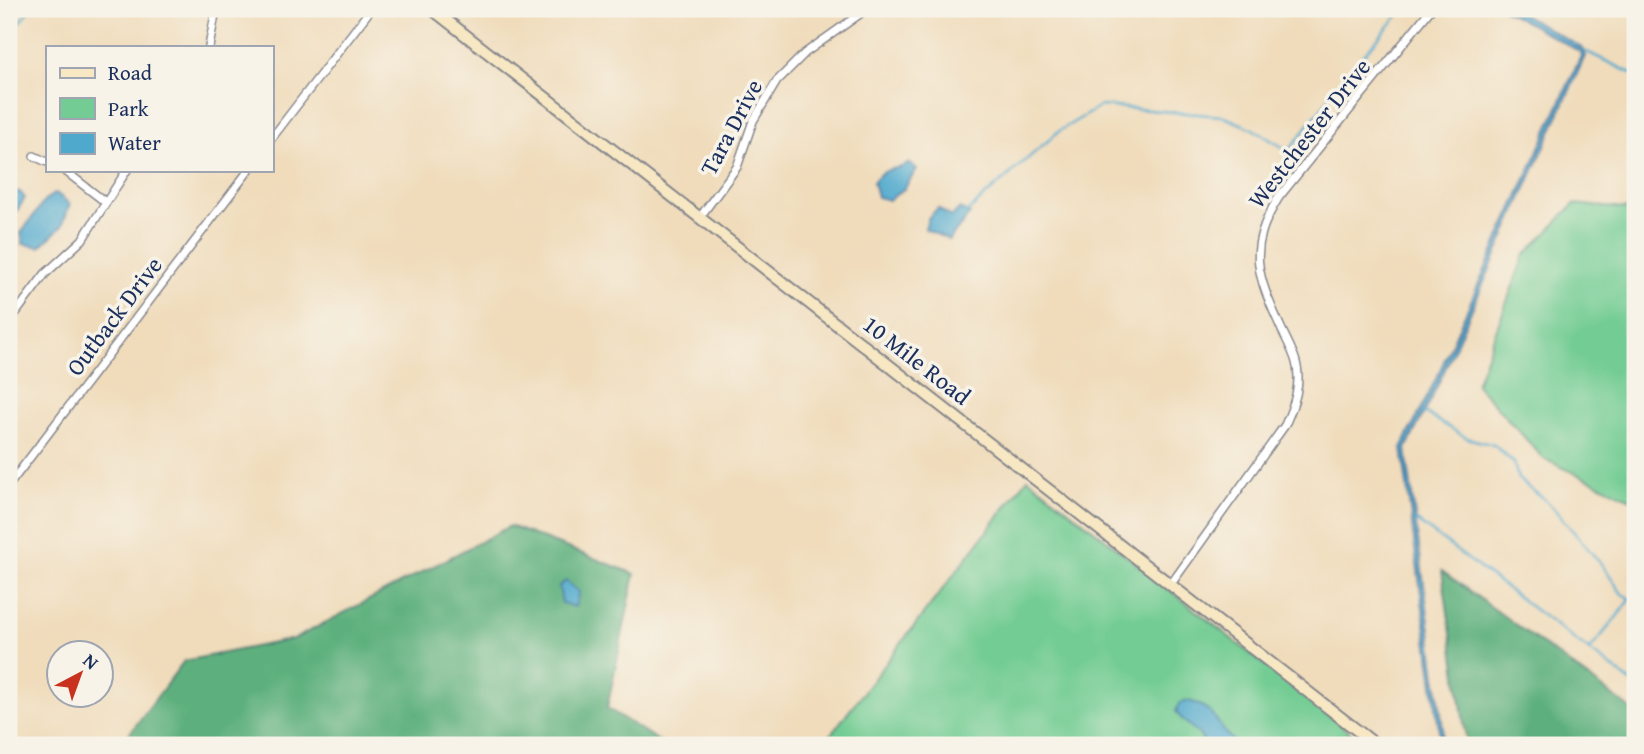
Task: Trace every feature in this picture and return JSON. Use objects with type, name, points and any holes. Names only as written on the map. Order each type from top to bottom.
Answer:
[{"type":"main road","name":"10 Mile Road","points":[[432,9],[1376,745]]},
{"type":"street","points":[[209,46],[216,9]]},
{"type":"street","points":[[273,136],[371,9]]},
{"type":"street","name":"Tara Drive","points":[[700,217],[737,167],[753,121],[777,81],[805,53],[867,9]]},
{"type":"street","name":"Westchester Drive","points":[[1171,584],[1209,535],[1239,485],[1285,425],[1297,398],[1297,363],[1265,294],[1257,261],[1262,224],[1279,197],[1431,9]]},
{"type":"street","points":[[34,156],[46,162]]},
{"type":"street","points":[[67,172],[104,201]]},
{"type":"street","points":[[9,322],[45,274],[82,240],[104,201],[126,172]]},
{"type":"street","name":"Outback Drive","points":[[9,485],[247,172]]},
{"type":"green space","points":[[1574,204],[1635,210],[1635,501],[1544,459],[1476,384],[1524,256]]},
{"type":"green space","points":[[1028,478],[1366,745],[823,745]]},
{"type":"green space","points":[[510,526],[635,574],[607,708],[665,745],[121,745],[184,661],[294,639]]},
{"type":"green space","points":[[1442,571],[1635,712],[1635,745],[1467,745]]},
{"type":"water","points":[[1503,9],[1514,9],[1582,48],[1585,56],[1441,378],[1406,449],[1443,729],[1441,745],[1402,448],[1437,377],[1581,56],[1579,51]]},
{"type":"water","points":[[909,163],[917,169],[904,189],[889,200],[877,197],[873,182],[878,176]]},
{"type":"water","points":[[10,190],[20,192],[25,198],[9,223]]},
{"type":"water","points":[[56,193],[70,204],[62,226],[40,247],[23,244],[21,233],[46,199]]},
{"type":"water","points":[[938,208],[951,217],[959,209],[970,214],[949,240],[925,229],[928,218]]},
{"type":"water","points":[[566,581],[579,592],[575,607],[562,603],[559,586]]},
{"type":"water","points":[[1189,701],[1207,709],[1238,745],[1205,745],[1199,734],[1176,711],[1180,703]]},
{"type":"waterway","points":[[9,37],[30,9]]},
{"type":"waterway","points":[[966,213],[1059,131],[1101,106],[1222,116],[1251,128],[1289,151],[1350,70],[1404,9]]},
{"type":"waterway","points":[[1585,51],[1635,75]]},
{"type":"waterway","points":[[1425,413],[1467,438],[1494,445],[1514,463],[1518,479],[1549,503],[1602,565],[1622,594],[1631,599]]},
{"type":"waterway","points":[[1417,521],[1635,685]]},
{"type":"waterway","points":[[1590,650],[1635,594]]}]
